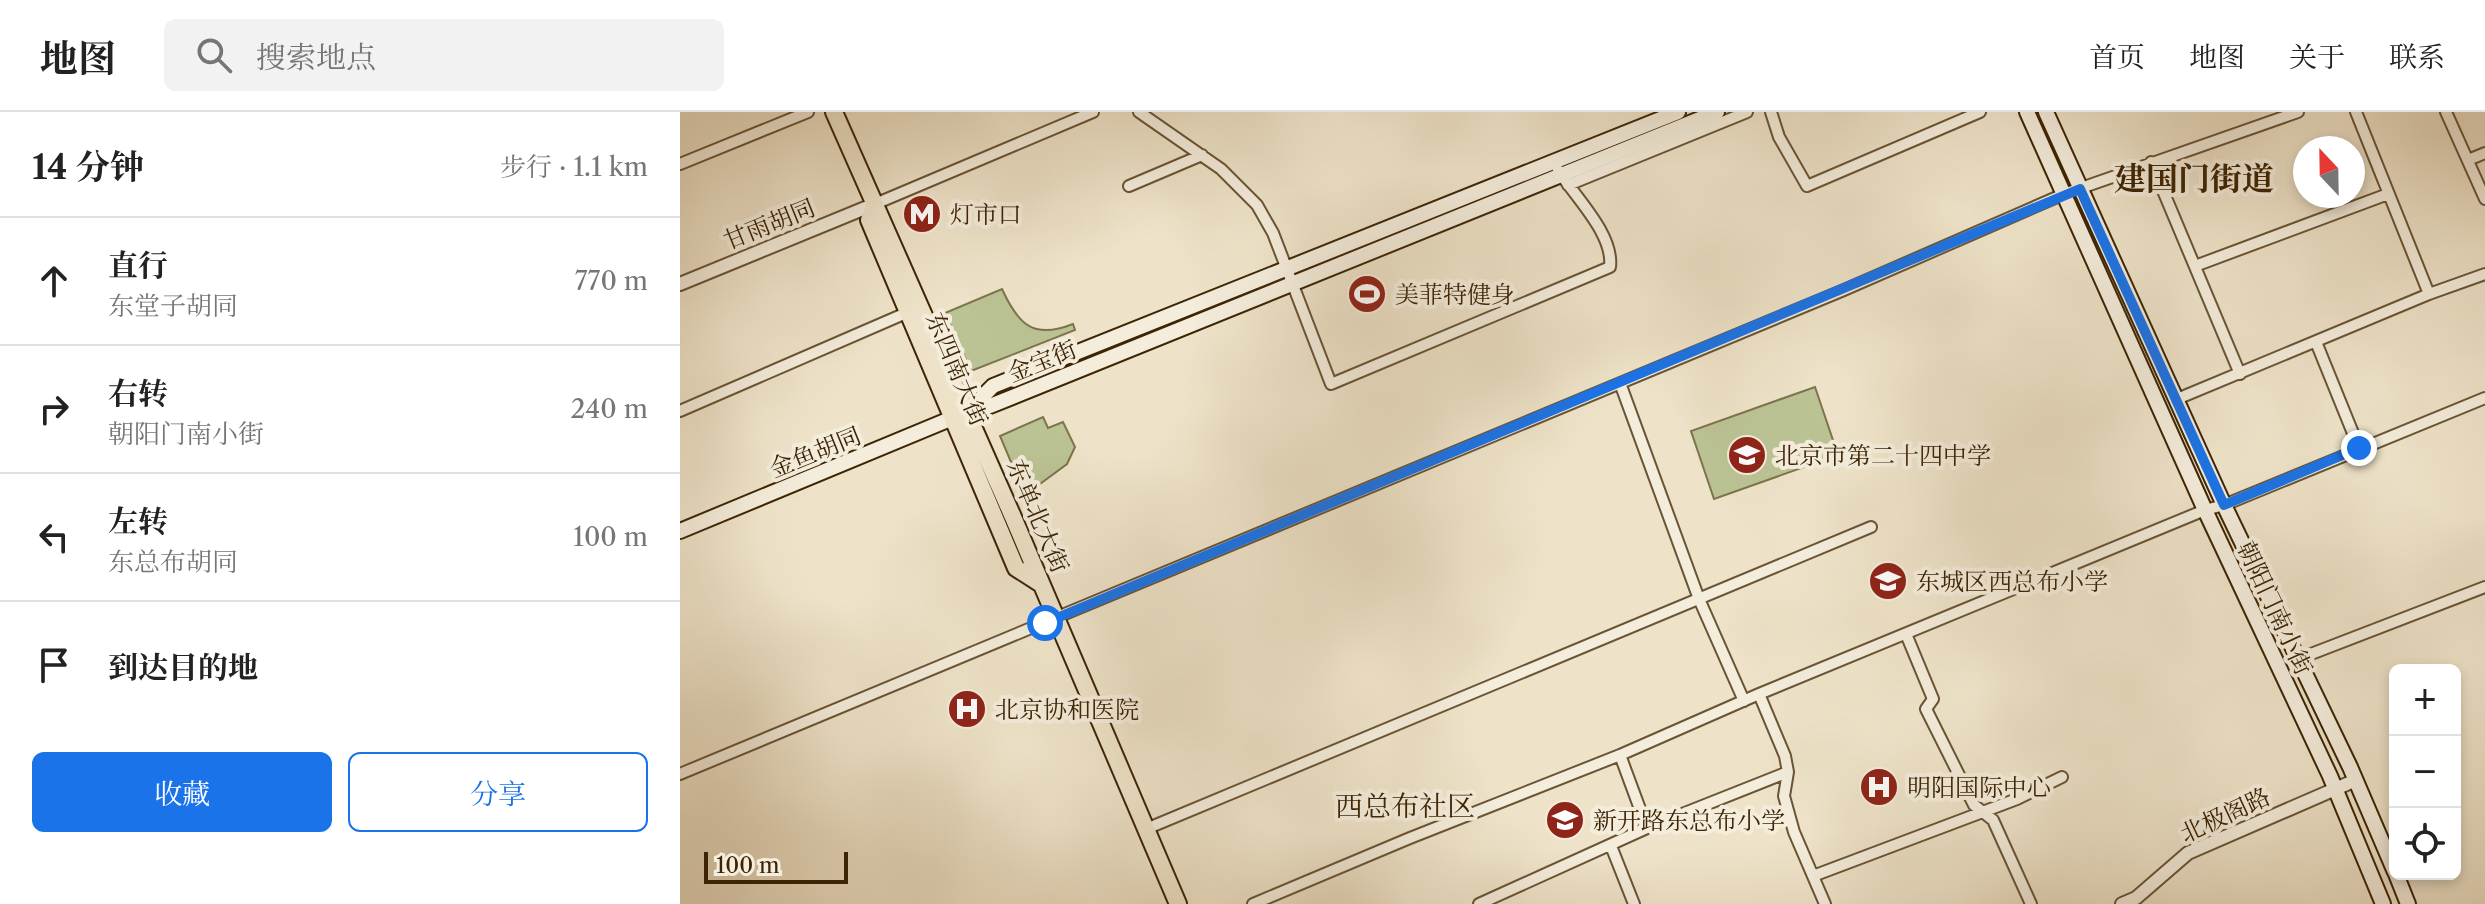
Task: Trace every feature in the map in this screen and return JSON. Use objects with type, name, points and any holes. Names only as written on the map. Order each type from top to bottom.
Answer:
[{"type":"main road","name":"东四南大街","points":[[834,112],[875,204],[914,310],[960,415]]},
{"type":"main road","name":"金宝街","points":[[1561,174],[1678,112]]},
{"type":"main road","name":"金宝街","points":[[960,415],[993,386],[1290,277],[1717,112]]},
{"type":"main road","name":"朝阳门南小街","points":[[2027,112],[2205,510],[2336,789],[2383,904]]},
{"type":"main road","name":"朝阳门南小街","points":[[2046,112],[2224,505],[2356,780],[2389,859]]},
{"type":"main road","name":"金鱼胡同","points":[[680,531],[960,415]]},
{"type":"main road","name":"东单北大街","points":[[960,415],[1041,584],[1178,904]]},
{"type":"main road","name":"朝阳门南小街","points":[[2398,880],[2408,904]]},
{"type":"street","points":[[680,164],[808,112]]},
{"type":"street","points":[[875,204],[1093,112]]},
{"type":"street","points":[[1139,112],[1221,169],[1257,205],[1273,233],[1331,384],[1610,267],[1612,254],[1595,221],[1561,174],[1747,112]]},
{"type":"street","points":[[1771,112],[1779,137],[1807,186],[1980,112]]},
{"type":"street","points":[[680,774],[1844,290],[2064,194],[2298,112]]},
{"type":"street","points":[[2356,112],[2429,294]]},
{"type":"street","points":[[2446,112],[2485,199]]},
{"type":"street","points":[[2468,160],[2485,153]]},
{"type":"street","points":[[1129,186],[1202,155]]},
{"type":"street","points":[[2151,162],[2240,374]]},
{"type":"street","points":[[2195,266],[2388,194]]},
{"type":"street","name":"甘雨胡同","points":[[680,284],[875,204]]},
{"type":"street","points":[[2177,399],[2429,294],[2485,274]]},
{"type":"street","points":[[680,411],[914,310]]},
{"type":"street","points":[[2316,342],[2359,448]]},
{"type":"street","points":[[1620,383],[1699,599],[1744,701]]},
{"type":"street","points":[[1253,904],[1620,755],[1759,694],[2205,510],[2224,505],[2485,398]]},
{"type":"street","points":[[1146,829],[1871,527]]},
{"type":"street","points":[[2298,659],[2485,587]]},
{"type":"street","points":[[1906,634],[1933,699],[1926,709],[1974,805],[1993,820],[2031,904]]},
{"type":"street","points":[[1759,694],[1785,756],[1788,772],[1784,796],[1794,832],[1825,904]]},
{"type":"street","points":[[1620,755],[1647,828]]},
{"type":"street","points":[[1479,904],[1647,828],[1788,772]]},
{"type":"street","points":[[1813,876],[2017,799],[2062,777]]},
{"type":"street","name":"北极阁路","points":[[2122,904],[2138,901],[2188,853],[2356,780]]},
{"type":"street","points":[[1611,846],[1634,904]]},
{"type":"green space","points":[[1002,289],[1014,311],[1028,326],[1047,330],[1073,324],[1075,330],[971,371],[945,313]]},
{"type":"green space","points":[[1815,387],[1838,455],[1714,499],[1691,431]]},
{"type":"green space","points":[[1043,417],[1048,428],[1063,422],[1075,447],[1067,464],[1025,495],[1000,436]]},
{"type":"place","name":"灯市口","points":[[922,214]]},
{"type":"place","name":"美菲特健身","points":[[1367,294]]},
{"type":"place","name":"北京市第二十四中学","points":[[1747,455]]},
{"type":"place","name":"东城区西总布小学","points":[[1888,581]]},
{"type":"place","name":"北京协和医院","points":[[967,709]]},
{"type":"place","name":"明阳国际中心","points":[[1879,787]]},
{"type":"place","name":"新开路东总布小学","points":[[1565,820]]},
{"type":"district","name":"建国门街道","points":[[2194,178]]},
{"type":"district","name":"西总布社区","points":[[1405,806]]},
{"type":"route","points":[[1045,623],[2080,189],[2224,505],[2359,448]]}]
